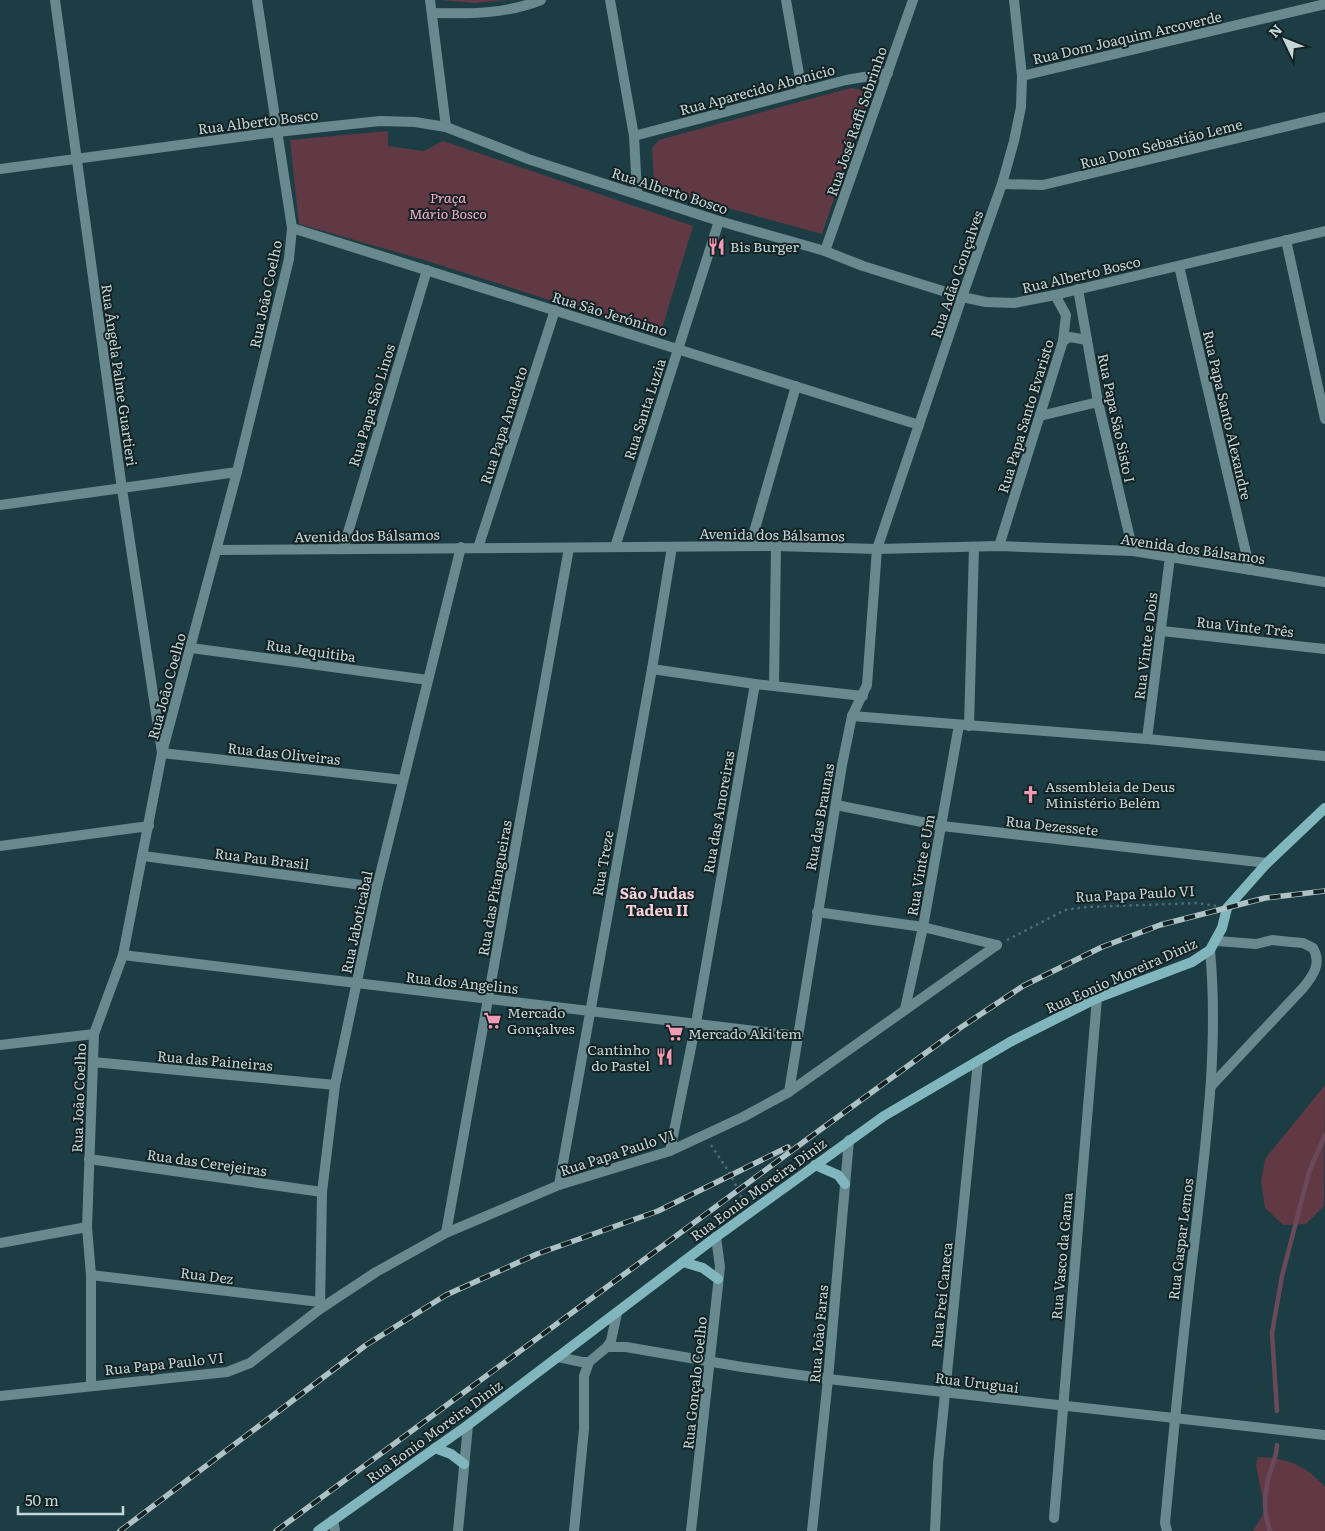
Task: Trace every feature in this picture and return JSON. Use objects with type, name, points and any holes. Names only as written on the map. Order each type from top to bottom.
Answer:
[{"type":"main road","points":[[1227,908],[1267,863],[1325,808]]},
{"type":"main road","name":"Rua Eonio Moreira Diniz","points":[[318,1531],[334,1526],[683,1262],[849,1140],[978,1061],[1097,998],[1192,962],[1210,950],[1217,941],[1227,908]]},
{"type":"main road","points":[[815,1165],[838,1175],[845,1184]]},
{"type":"main road","points":[[683,1262],[704,1268],[718,1279]]},
{"type":"main road","points":[[435,1448],[451,1454],[464,1464]]},
{"type":"street","name":"Rua Ângela Palme Guartieri","points":[[55,0],[122,489],[162,753]]},
{"type":"street","name":"Rua João Coelho","points":[[91,1385],[91,1274],[87,1227],[94,1034],[123,955],[162,753],[217,550],[289,259],[292,228],[257,0]]},
{"type":"street","points":[[430,0],[446,127]]},
{"type":"street","points":[[433,13],[480,14],[510,9],[541,0]]},
{"type":"street","points":[[610,0],[634,136],[637,193]]},
{"type":"street","points":[[786,0],[802,91]]},
{"type":"street","name":"Rua José Raffi Sobrinho","points":[[825,251],[913,0]]},
{"type":"street","name":"Rua Adão Gonçalves","points":[[877,549],[1002,184],[1021,107],[1022,76],[1014,0]]},
{"type":"street","name":"Rua Dom Joaquim Arcoverde","points":[[1022,76],[1325,4]]},
{"type":"street","name":"Rua Aparecido Abonicio","points":[[634,136],[846,80],[888,73]]},
{"type":"street","name":"Rua Dom Sebastião Leme","points":[[1002,184],[1043,185],[1325,117]]},
{"type":"street","name":"Rua Alberto Bosco","points":[[0,169],[277,132],[380,121],[415,122],[446,127],[528,160],[637,193],[719,221],[825,251],[863,266],[962,297],[986,302],[1014,303],[1055,295],[1325,231]]},
{"type":"street","name":"Rua Santa Luzia","points":[[614,547],[719,221]]},
{"type":"street","name":"Rua São Jerónimo","points":[[292,228],[920,425]]},
{"type":"street","points":[[1286,240],[1325,419]]},
{"type":"street","name":"Rua Papa Santo Alexandre","points":[[1179,266],[1250,570]]},
{"type":"street","name":"Rua Papa São Linos","points":[[343,549],[427,270]]},
{"type":"street","name":"Rua Papa São Sisto I","points":[[1078,289],[1098,402],[1133,552]]},
{"type":"street","name":"Rua Papa Santo Evaristo","points":[[999,546],[1063,342],[1066,314],[1055,295]]},
{"type":"street","name":"Rua Papa Anacleto","points":[[478,548],[555,310]]},
{"type":"street","points":[[1063,342],[1070,337],[1087,340]]},
{"type":"street","points":[[750,546],[796,386]]},
{"type":"street","points":[[1040,416],[1098,402]]},
{"type":"street","points":[[0,505],[237,472]]},
{"type":"street","name":"Avenida dos Bálsamos","points":[[217,550],[750,546],[877,549],[999,546],[1133,552],[1325,582]]},
{"type":"street","points":[[774,685],[776,546]]},
{"type":"street","name":"Rua Treze","points":[[559,1185],[652,669],[672,547]]},
{"type":"street","name":"Rua Vinte e Um","points":[[905,1009],[964,726],[974,547]]},
{"type":"street","name":"Rua Jaboticabal","points":[[320,1305],[322,1192],[335,1085],[377,887],[461,548]]},
{"type":"street","name":"Rua das Pitangueiras","points":[[446,1233],[569,548]]},
{"type":"street","name":"Rua das Braunas","points":[[789,1092],[817,912],[852,716],[867,685],[877,549]]},
{"type":"street","name":"Rua Vinte e Dois","points":[[1147,739],[1170,557]]},
{"type":"street","name":"Rua Vinte Três","points":[[1162,631],[1325,649]]},
{"type":"street","name":"Rua Jequitiba","points":[[191,648],[428,680]]},
{"type":"street","points":[[652,669],[754,684],[863,696]]},
{"type":"street","name":"Rua das Amoreiras","points":[[670,1151],[696,1023],[754,684]]},
{"type":"street","points":[[852,716],[1147,739],[1325,756]]},
{"type":"street","name":"Rua das Oliveiras","points":[[162,753],[403,780]]},
{"type":"street","name":"Rua Dezessete","points":[[836,805],[942,826],[1267,863]]},
{"type":"street","points":[[0,846],[148,826]]},
{"type":"street","name":"Rua Pau Brasil","points":[[143,856],[377,887]]},
{"type":"street","points":[[817,912],[923,927],[997,945]]},
{"type":"street","points":[[1212,1085],[1308,982],[1313,976],[1318,962],[1314,948],[1302,943],[1272,940],[1256,944],[1217,941]]},
{"type":"street","name":"Rua Papa Paulo VI","points":[[0,1396],[227,1372],[250,1362],[320,1305],[446,1233],[559,1185],[670,1151],[789,1092],[997,945]]},
{"type":"street","name":"Rua Gaspar Lemos","points":[[1167,1531],[1165,1523],[1174,1418],[1212,1085],[1214,989],[1210,950]]},
{"type":"street","name":"Rua dos Angelins","points":[[123,955],[356,985],[488,998],[798,1036]]},
{"type":"street","name":"Rua Vasco da Gama","points":[[1054,1518],[1097,998]]},
{"type":"street","points":[[0,1045],[94,1034]]},
{"type":"street","name":"Rua Frei Caneca","points":[[935,1531],[936,1492],[945,1391],[978,1061]]},
{"type":"street","name":"Rua das Paineiras","points":[[93,1062],[335,1085]]},
{"type":"street","name":"Rua João Faras","points":[[812,1531],[828,1379],[849,1140]]},
{"type":"street","name":"Rua das Cerejeiras","points":[[89,1159],[322,1192]]},
{"type":"street","points":[[0,1243],[87,1227]]},
{"type":"street","name":"Rua Gonçalo Coelho","points":[[691,1531],[720,1267],[716,1238]]},
{"type":"street","name":"Rua Dez","points":[[91,1274],[320,1305]]},
{"type":"street","points":[[574,1531],[584,1429],[584,1376],[589,1362],[607,1348],[612,1338],[617,1313]]},
{"type":"street","points":[[612,1338],[626,1347]]},
{"type":"street","points":[[607,1348],[626,1347]]},
{"type":"street","name":"Rua Uruguai","points":[[626,1347],[711,1362],[828,1379],[945,1391],[1062,1407],[1325,1435]]},
{"type":"street","points":[[558,1357],[589,1362]]},
{"type":"street","points":[[577,1361],[584,1376]]},
{"type":"street","points":[[458,1531],[468,1425]]},
{"type":"path","name":"Rua Papa Paulo VI","points":[[997,945],[1065,910],[1087,907],[1197,903],[1227,908]]},
{"type":"path","points":[[704,1135],[731,1174],[749,1214]]},
{"type":"green space","points":[[440,0],[506,0],[475,3]]},
{"type":"green space","points":[[851,88],[862,90],[867,101],[822,234],[663,190],[654,183],[652,148],[659,140]]},
{"type":"green space","name":"Praça Mário Bosco","points":[[388,131],[388,146],[424,151],[443,141],[693,226],[660,335],[424,260],[299,224],[290,140]]},
{"type":"green space","points":[[1325,1085],[1324,1206],[1306,1224],[1283,1225],[1265,1208],[1261,1181],[1265,1159]]},
{"type":"green space","points":[[1258,1457],[1287,1461],[1303,1468],[1318,1479],[1325,1487],[1325,1531],[1253,1531],[1265,1511],[1256,1465]]},
{"type":"waterway","points":[[1277,1411],[1272,1333],[1282,1276],[1309,1172],[1325,1135]]},
{"type":"waterway","points":[[1270,1531],[1265,1510],[1265,1497],[1277,1445]]},
{"type":"railway","points":[[276,1531],[813,1135],[960,1028],[1023,986],[1102,947],[1160,925],[1265,898],[1325,891]]},
{"type":"railway","points":[[120,1531],[366,1345],[446,1295],[537,1254],[658,1211],[788,1147]]},
{"type":"place","name":"Bis Burger","points":[[716,246]]},
{"type":"place","name":"Assembleia de Deus Ministério Belém","points":[[1031,794]]},
{"type":"place","name":"Mercado Gonçalves","points":[[493,1020]]},
{"type":"place","name":"Mercado Aki tem","points":[[674,1033]]},
{"type":"place","name":"Cantinho do Pastel","points":[[664,1057]]},
{"type":"district","name":"São Judas Tadeu II","points":[[657,900]]}]
